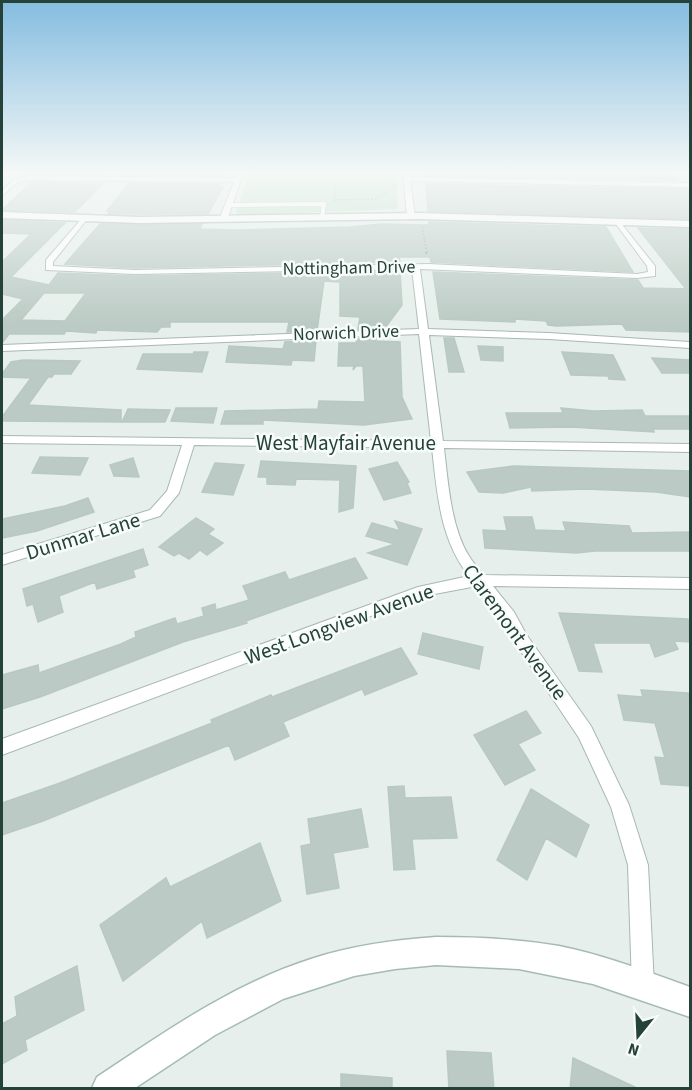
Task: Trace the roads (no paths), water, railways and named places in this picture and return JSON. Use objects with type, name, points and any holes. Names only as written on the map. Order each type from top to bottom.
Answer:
[{"type":"street","name":"Nottingham Drive","points":[[81,223],[49,262],[49,268],[65,271],[147,272],[422,266],[638,276],[652,274],[651,266],[620,224]]},
{"type":"street","points":[[591,223],[690,224]]},
{"type":"street","name":"Claremont Avenue","points":[[422,266],[424,332],[437,444],[444,500],[456,543],[464,561],[509,616],[521,639],[585,732],[620,805],[638,865],[643,986]]},
{"type":"street","name":"Norwich Drive","points":[[2,348],[296,334],[424,332],[690,345]]},
{"type":"street","name":"West Mayfair Avenue","points":[[2,439],[690,448]]},
{"type":"street","name":"Dunmar Lane","points":[[2,561],[155,513],[173,493],[189,442]]},
{"type":"street","name":"West Longview Avenue","points":[[2,747],[423,591],[479,579],[690,583]]},
{"type":"street","points":[[108,1089],[240,1003],[324,968],[400,953],[484,951],[561,961],[690,1002]]}]
